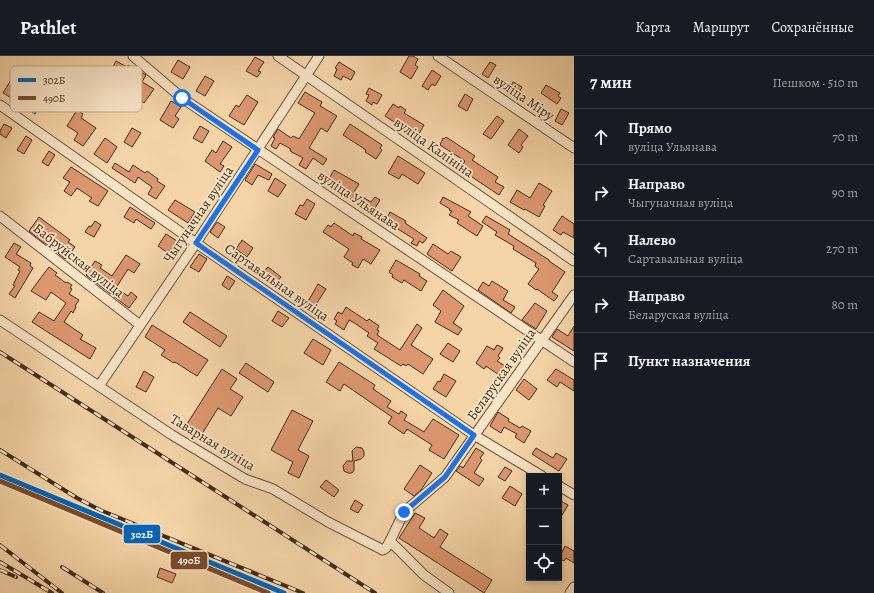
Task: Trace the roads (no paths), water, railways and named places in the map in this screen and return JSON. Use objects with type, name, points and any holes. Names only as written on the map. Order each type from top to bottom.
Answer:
[{"type":"street","name":"вуліца Ульянава","points":[[132,56],[182,98],[574,362]]},
{"type":"street","name":"вуліца Калініна","points":[[278,56],[574,262]]},
{"type":"street","name":"Чыгуначная вуліца","points":[[99,386],[258,150],[319,56]]},
{"type":"street","name":"вуліца Міру","points":[[438,56],[574,148]]},
{"type":"street","name":"Сартавальная вуліца","points":[[0,105],[196,243],[474,435],[537,473]]},
{"type":"street","name":"Бабруйская вуліца","points":[[0,216],[140,325]]},
{"type":"street","name":"Беларуская вуліца","points":[[390,541],[404,512],[445,477],[574,295]]},
{"type":"street","name":"Таварная вуліца","points":[[0,320],[181,440],[245,480],[273,489],[328,522],[383,550],[390,541]]},
{"type":"street","points":[[562,488],[574,495]]},
{"type":"street","points":[[390,541],[424,575],[450,593]]},
{"type":"street","points":[[570,593],[574,587]]},
{"type":"railway","points":[[0,352],[375,593]]},
{"type":"railway","points":[[0,450],[77,498],[100,510],[303,593]]},
{"type":"railway","points":[[0,545],[62,593]]},
{"type":"railway","points":[[0,562],[52,593]]},
{"type":"railway","points":[[62,567],[103,593]]},
{"type":"railway","points":[[0,570],[16,577]]}]
